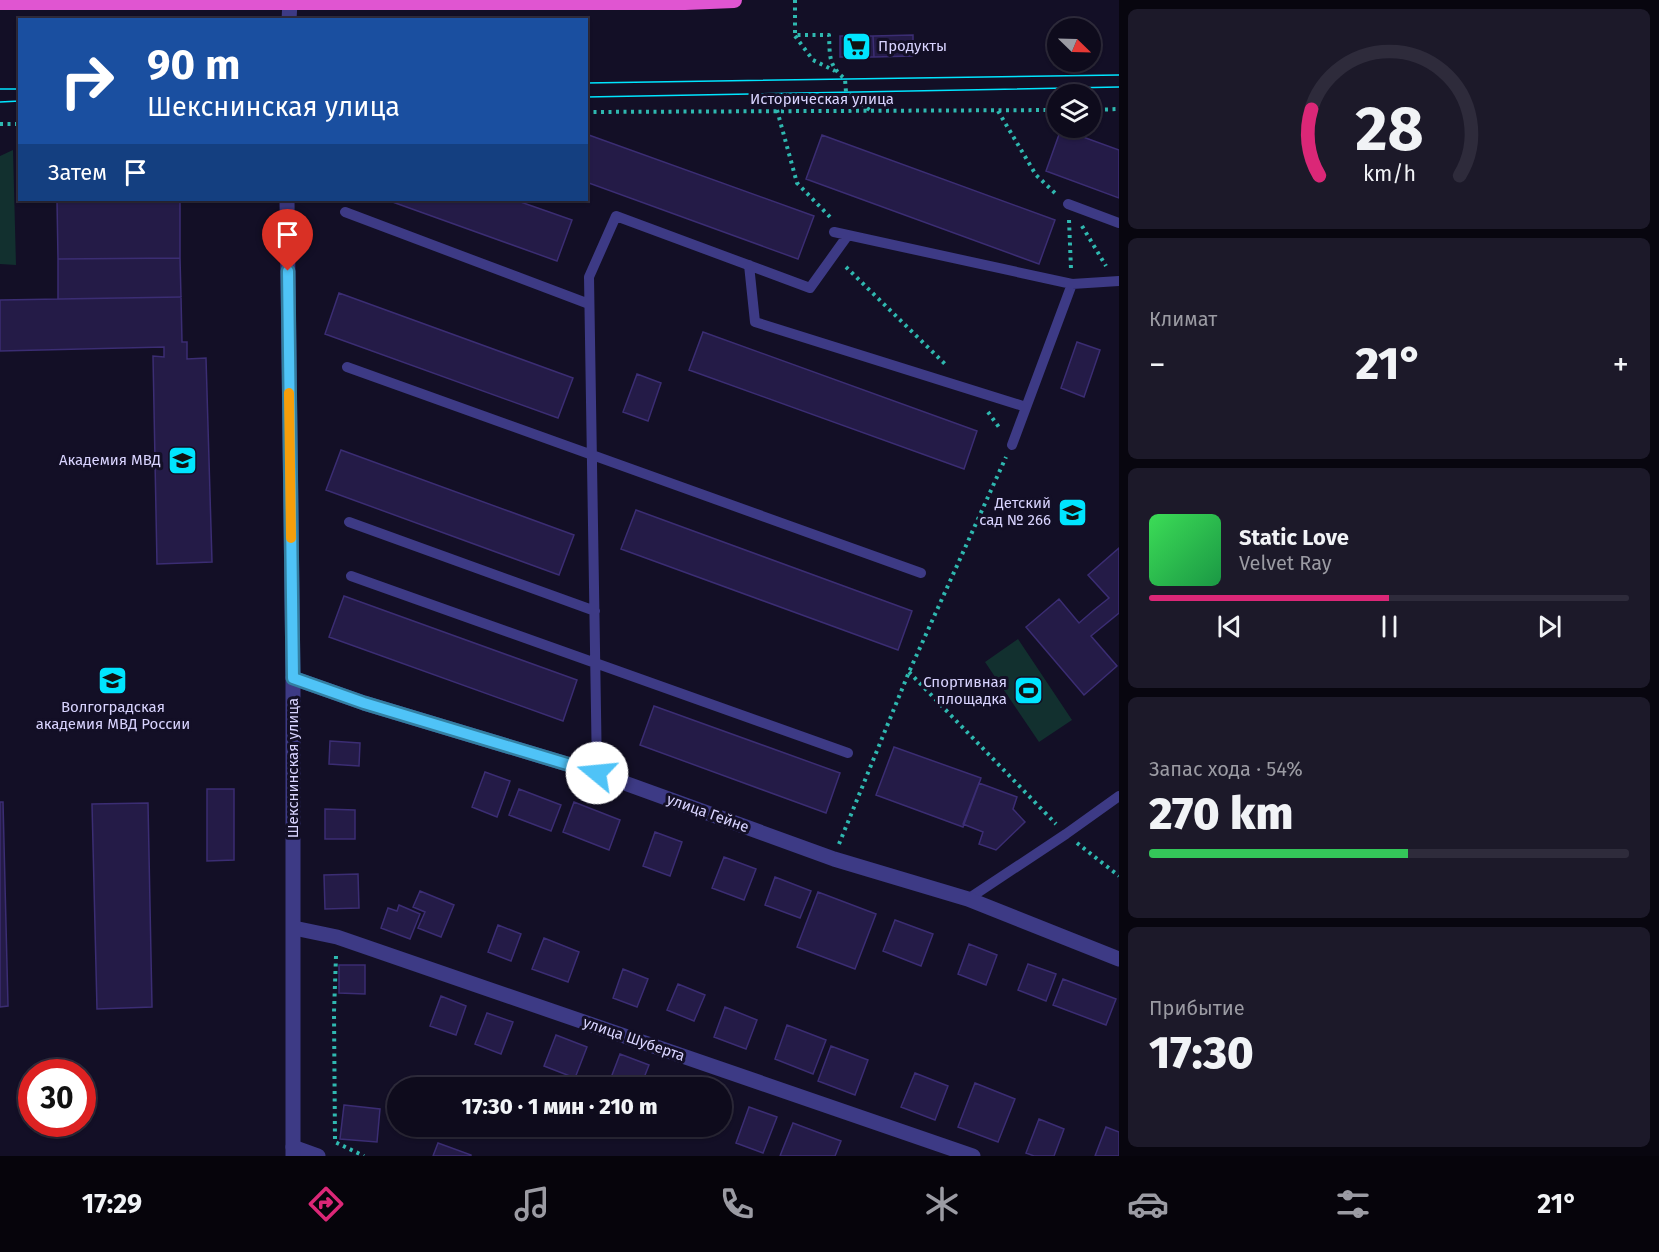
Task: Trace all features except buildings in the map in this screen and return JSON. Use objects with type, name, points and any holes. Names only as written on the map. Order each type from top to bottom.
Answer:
[{"type":"highway","points":[[0,2],[734,0]]},
{"type":"street","points":[[289,18],[290,2]]},
{"type":"street","name":"Шекснинская улица","points":[[286,201],[293,678],[293,1152]]},
{"type":"street","name":"улица Гейне","points":[[293,678],[364,703],[597,773],[834,859],[968,900],[1119,960]]},
{"type":"street","name":"улица Шуберта","points":[[294,928],[337,937],[973,1156]]},
{"type":"street","points":[[293,1152],[318,1156]]},
{"type":"lane","points":[[1068,204],[1119,223]]},
{"type":"lane","points":[[345,212],[589,304]]},
{"type":"lane","points":[[597,773],[589,277],[616,216],[810,288],[848,235]]},
{"type":"lane","points":[[834,232],[1072,284],[1118,281]]},
{"type":"lane","points":[[749,265],[755,322],[1026,407]]},
{"type":"lane","points":[[1012,445],[1072,284]]},
{"type":"lane","points":[[347,367],[921,573]]},
{"type":"lane","points":[[349,522],[595,611]]},
{"type":"lane","points":[[351,576],[848,753]]},
{"type":"lane","points":[[968,900],[1119,796]]},
{"type":"path","points":[[795,0],[795,35],[813,60],[845,79],[846,92],[871,111]]},
{"type":"path","points":[[795,35],[829,35],[830,60],[835,71]]},
{"type":"path","points":[[777,110],[797,183],[848,235],[846,268],[946,365]]},
{"type":"path","points":[[998,110],[1036,176],[1068,204],[1118,281]]},
{"type":"path","name":"Историческая улица","points":[[588,112],[1047,110]]},
{"type":"path","points":[[1101,110],[1119,110]]},
{"type":"path","points":[[0,124],[18,124]]},
{"type":"path","points":[[1068,204],[1072,284]]},
{"type":"path","points":[[834,859],[909,672],[1012,445],[971,390]]},
{"type":"path","points":[[909,672],[1066,834],[1119,876]]},
{"type":"path","points":[[337,937],[334,1012],[335,1142],[364,1156]]},
{"type":"green space","points":[[13,150],[16,265],[0,264],[0,156]]},
{"type":"green space","name":"Спортивная площадка","points":[[1018,639],[1072,720],[1039,742],[985,662]]},
{"type":"tram line","points":[[588,83],[1119,75]]},
{"type":"tram line","points":[[588,97],[1119,87]]},
{"type":"tram line","points":[[0,89],[18,89]]},
{"type":"tram line","points":[[0,102],[18,101]]},
{"type":"slow traffic","points":[[289,393],[291,538]]},
{"type":"place","name":"Продукты","points":[[857,46]]},
{"type":"place","name":"Академия МВД","points":[[182,460]]},
{"type":"place","name":"Детский сад № 266","points":[[1072,512]]},
{"type":"place","name":"Волгоградская академия МВД России","points":[[113,680]]},
{"type":"place","name":"Спортивная площадка","points":[[1028,691]]},
{"type":"route","points":[[288,271],[293,678],[364,703],[597,773]]}]
